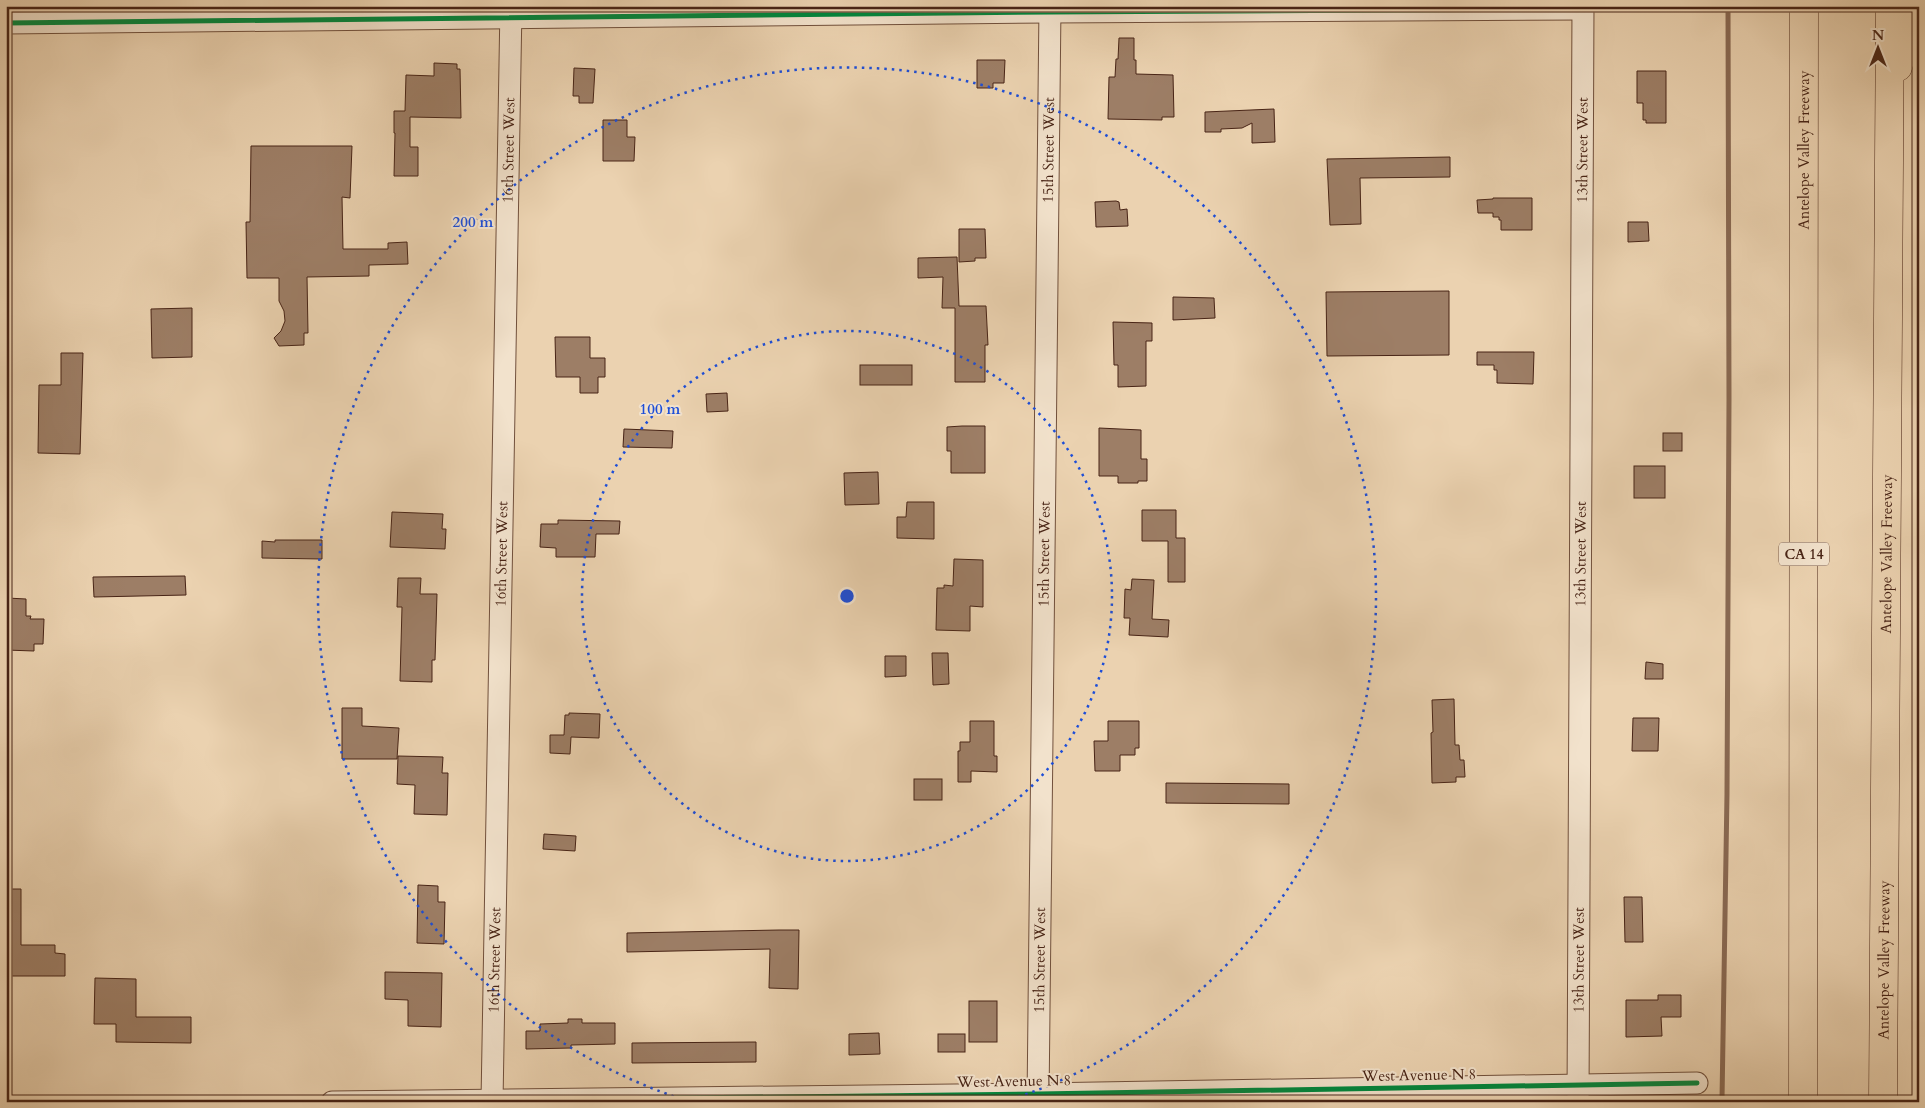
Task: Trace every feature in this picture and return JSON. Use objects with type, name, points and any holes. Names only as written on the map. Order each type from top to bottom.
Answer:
[{"type":"highway","name":"Antelope Valley Freeway","points":[[1803,1102],[1804,6]]},
{"type":"highway","name":"Antelope Valley Freeway","points":[[1883,1102],[1890,6]]},
{"type":"highway","points":[[1889,94],[1912,22],[1914,6]]},
{"type":"street","points":[[6,23],[511,12],[1583,8]]},
{"type":"street","name":"13th Street West","points":[[1578,1093],[1583,8]]},
{"type":"street","name":"15th Street West","points":[[1038,1098],[1050,9]]},
{"type":"street","name":"16th Street West","points":[[492,1100],[511,12]]},
{"type":"street","name":"West Avenue N 8","points":[[332,1102],[1578,1093],[1697,1083]]},
{"type":"building","points":[[1119,38],[1134,38],[1136,74],[1173,75],[1174,117],[1162,117],[1162,120],[1108,119],[1109,77],[1115,77]]},
{"type":"building","points":[[977,60],[1005,60],[1004,83],[993,83],[993,88],[977,88]]},
{"type":"building","points":[[434,63],[457,64],[457,69],[460,69],[461,118],[410,117],[410,147],[418,147],[418,176],[394,176],[394,111],[405,111],[406,75],[434,76]]},
{"type":"building","points":[[574,68],[595,69],[593,103],[579,103],[579,96],[573,96]]},
{"type":"building","points":[[1637,71],[1666,71],[1666,123],[1646,123],[1646,120],[1643,120],[1643,103],[1637,103]]},
{"type":"building","points":[[1274,109],[1275,142],[1252,143],[1252,123],[1242,128],[1221,129],[1221,132],[1205,132],[1205,112]]},
{"type":"building","points":[[603,120],[627,120],[627,137],[635,137],[634,161],[603,161]]},
{"type":"building","points":[[251,146],[352,146],[350,198],[342,197],[343,249],[388,249],[388,243],[407,242],[408,264],[369,265],[369,276],[307,277],[308,333],[304,333],[304,345],[279,346],[274,338],[281,331],[285,321],[284,311],[279,301],[279,278],[247,278],[246,222],[250,222]]},
{"type":"building","points":[[1450,157],[1450,177],[1360,178],[1361,224],[1330,225],[1327,159]]},
{"type":"building","points":[[1532,198],[1532,230],[1501,230],[1501,220],[1499,220],[1499,217],[1493,217],[1493,213],[1478,213],[1477,200]]},
{"type":"building","points":[[1095,202],[1119,202],[1120,210],[1127,209],[1128,226],[1096,227]]},
{"type":"building","points":[[1628,222],[1648,222],[1649,241],[1628,242]]},
{"type":"building","points":[[959,229],[985,229],[986,258],[975,258],[975,261],[959,262]]},
{"type":"building","points":[[957,257],[959,306],[986,306],[988,345],[985,345],[985,382],[955,382],[955,308],[942,308],[943,277],[918,278],[918,258]]},
{"type":"building","points":[[1449,291],[1449,355],[1327,356],[1326,292]]},
{"type":"building","points":[[1173,297],[1214,298],[1215,318],[1173,320]]},
{"type":"building","points":[[192,308],[192,357],[152,358],[151,309]]},
{"type":"building","points":[[1113,322],[1152,323],[1152,341],[1146,341],[1146,386],[1118,387],[1118,365],[1114,365]]},
{"type":"building","points":[[555,337],[590,337],[590,358],[605,358],[605,377],[598,377],[598,393],[580,393],[580,377],[556,377]]},
{"type":"building","points":[[1477,352],[1534,352],[1533,384],[1497,383],[1497,370],[1494,370],[1494,365],[1477,365]]},
{"type":"building","points":[[61,353],[83,353],[80,454],[38,453],[39,385],[61,385]]},
{"type":"building","points":[[860,365],[912,365],[912,385],[860,385]]},
{"type":"building","points":[[727,393],[728,411],[707,412],[706,394]]},
{"type":"building","points":[[985,426],[985,473],[951,473],[951,451],[947,451],[947,427]]},
{"type":"building","points":[[1099,428],[1141,430],[1141,459],[1147,459],[1147,481],[1118,483],[1118,476],[1099,476]]},
{"type":"building","points":[[624,429],[673,431],[672,448],[623,447]]},
{"type":"building","points":[[1663,433],[1682,433],[1682,451],[1663,451]]},
{"type":"building","points":[[1634,466],[1665,466],[1665,498],[1634,498]]},
{"type":"building","points":[[878,472],[879,504],[845,505],[844,473]]},
{"type":"building","points":[[907,502],[934,502],[934,539],[897,538],[897,517],[906,517]]},
{"type":"building","points":[[1142,510],[1176,510],[1176,538],[1185,538],[1185,582],[1168,582],[1168,541],[1142,541]]},
{"type":"building","points":[[392,512],[443,514],[442,529],[446,529],[445,549],[390,547]]},
{"type":"building","points":[[558,520],[620,521],[619,534],[596,534],[595,557],[556,557],[556,548],[540,547],[541,524],[558,524]]},
{"type":"building","points":[[275,540],[322,540],[322,559],[262,558],[262,541],[275,542]]},
{"type":"building","points":[[954,559],[983,560],[983,607],[970,606],[970,631],[936,630],[937,588],[944,588],[944,585],[953,586]]},
{"type":"building","points":[[185,576],[186,595],[94,597],[93,577]]},
{"type":"building","points":[[398,578],[421,578],[420,594],[437,594],[435,660],[432,660],[432,682],[400,681],[402,607],[397,607]]},
{"type":"building","points":[[1132,579],[1154,580],[1152,619],[1169,620],[1168,637],[1129,635],[1130,618],[1124,618],[1125,589],[1131,590]]},
{"type":"building","points":[[7,598],[26,599],[26,616],[31,616],[30,619],[44,619],[43,644],[34,644],[34,651],[6,650]]},
{"type":"building","points":[[932,653],[948,653],[949,684],[933,685]]},
{"type":"building","points":[[885,656],[906,656],[906,676],[885,677]]},
{"type":"building","points":[[1646,662],[1663,664],[1663,679],[1645,679]]},
{"type":"building","points":[[1454,699],[1455,745],[1459,745],[1460,760],[1464,760],[1465,777],[1456,777],[1456,782],[1432,783],[1432,700]]},
{"type":"building","points":[[342,708],[362,708],[362,726],[399,728],[397,759],[342,759]]},
{"type":"building","points":[[569,713],[600,714],[599,738],[571,737],[570,754],[550,753],[550,735],[564,735],[565,715],[569,715]]},
{"type":"building","points":[[1633,718],[1659,718],[1658,751],[1632,751]]},
{"type":"building","points":[[970,721],[994,721],[994,756],[997,756],[997,772],[971,771],[971,782],[958,782],[958,751],[960,751],[960,742],[970,742]]},
{"type":"building","points":[[1108,721],[1139,721],[1139,748],[1135,748],[1135,755],[1120,755],[1120,771],[1095,771],[1094,741],[1108,741]]},
{"type":"building","points":[[398,756],[443,757],[442,773],[448,773],[447,815],[414,814],[415,785],[397,784]]},
{"type":"building","points":[[914,779],[942,779],[942,800],[914,800]]},
{"type":"building","points":[[1166,783],[1289,784],[1289,804],[1166,803]]},
{"type":"building","points":[[544,834],[576,836],[575,851],[543,849]]},
{"type":"building","points":[[418,885],[438,886],[438,902],[445,902],[444,944],[417,943]]},
{"type":"building","points":[[6,889],[21,889],[21,945],[55,945],[55,953],[65,954],[65,976],[6,976]]},
{"type":"building","points":[[1624,897],[1642,897],[1643,942],[1625,942]]},
{"type":"building","points":[[799,930],[798,989],[769,988],[770,949],[627,952],[627,933]]},
{"type":"building","points":[[385,972],[442,973],[441,1027],[408,1026],[408,1000],[385,999]]},
{"type":"building","points":[[95,978],[136,979],[136,1017],[191,1017],[191,1043],[116,1042],[116,1024],[94,1024]]},
{"type":"building","points":[[1658,995],[1681,995],[1681,1017],[1661,1017],[1662,1036],[1626,1037],[1626,1000],[1658,1000]]},
{"type":"building","points":[[969,1001],[997,1001],[997,1042],[969,1042]]},
{"type":"building","points":[[568,1019],[582,1019],[582,1023],[615,1023],[615,1044],[571,1045],[571,1048],[526,1049],[526,1031],[540,1031],[540,1024],[568,1023]]},
{"type":"building","points":[[879,1033],[880,1054],[849,1055],[849,1034]]},
{"type":"building","points":[[938,1034],[965,1034],[965,1052],[938,1052]]},
{"type":"building","points":[[756,1042],[756,1062],[632,1063],[632,1043]]},
{"type":"waterway","points":[[1722,1102],[1727,832],[1728,6]]},
{"type":"cycle path","points":[[6,23],[1050,12],[1583,9]]},
{"type":"cycle path","points":[[332,1102],[1039,1094],[1697,1083]]}]
